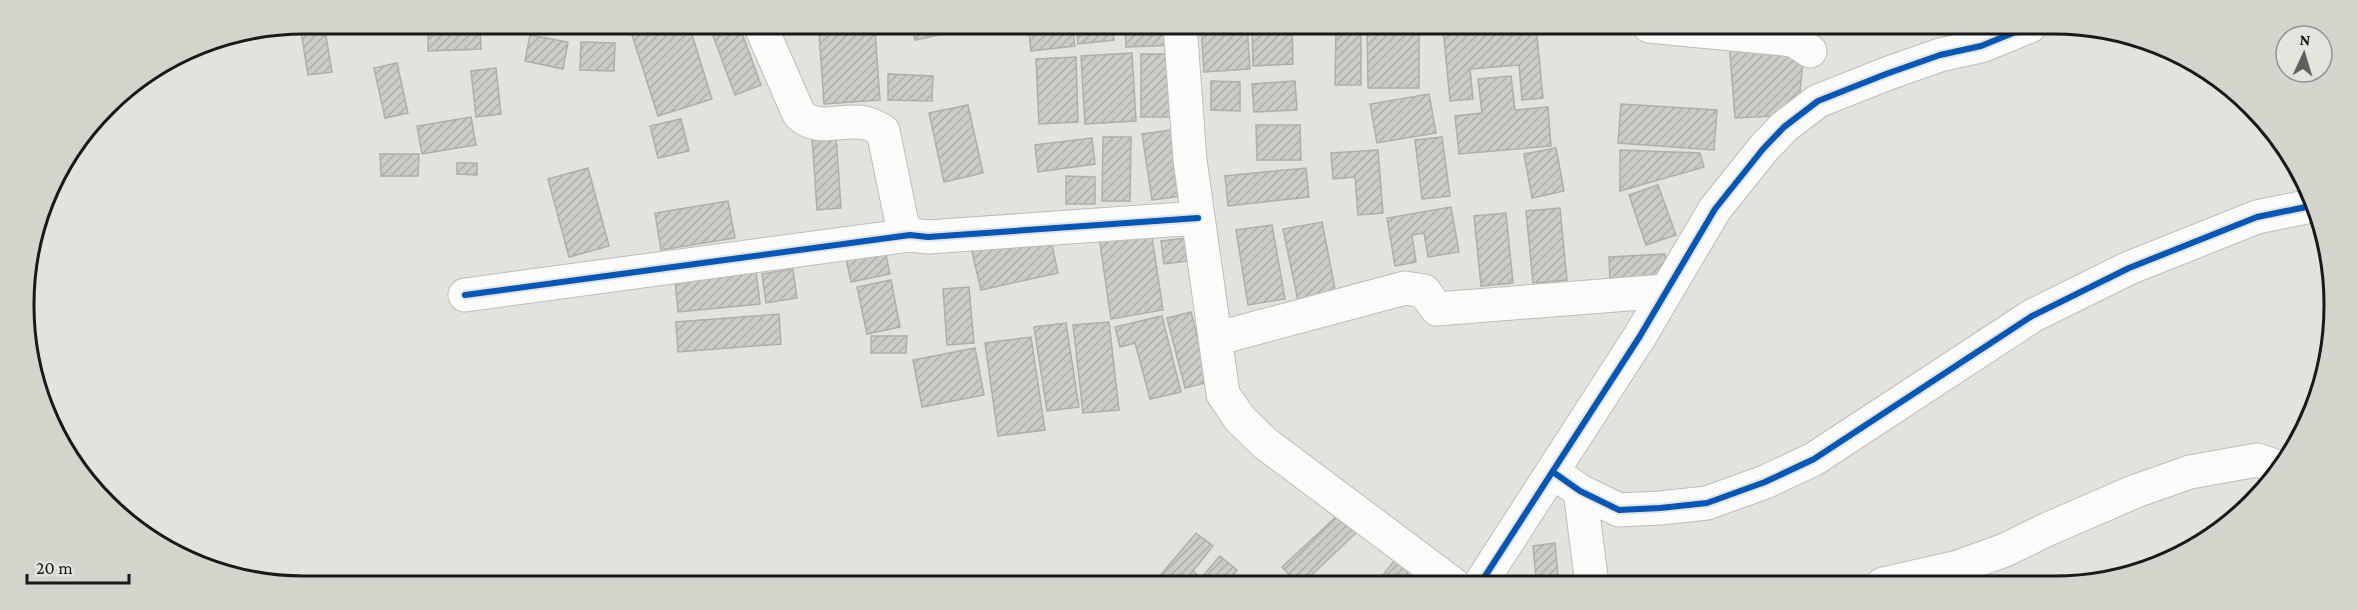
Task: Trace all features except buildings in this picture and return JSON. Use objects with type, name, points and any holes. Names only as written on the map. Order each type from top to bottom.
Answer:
[{"type":"street","points":[[764,34],[799,114],[806,121],[817,124],[864,122],[883,131],[902,223],[910,235]]},
{"type":"street","points":[[1181,34],[1190,160],[1223,394],[1240,419],[1266,444],[1443,576]]},
{"type":"street","points":[[1731,34],[1793,40],[1811,39],[1830,96]]},
{"type":"street","points":[[1485,576],[1553,472],[1715,209],[1763,149],[1784,128],[1818,101],[1940,55],[1981,46],[2010,34]]},
{"type":"street","points":[[1553,472],[1580,492],[1619,510],[1707,503],[1765,483],[1814,459],[2032,316],[2129,268],[2257,217],[2305,207]]},
{"type":"street","points":[[465,295],[910,235],[928,237],[1198,218]]},
{"type":"street","points":[[1215,339],[1404,288],[1424,291],[1437,309],[1666,291]]},
{"type":"street","points":[[1918,576],[1958,567],[2005,550],[2125,496],[2190,472],[2257,460],[2271,465]]},
{"type":"street","points":[[1580,492],[1591,576]]},
{"type":"cycle path","points":[[1485,576],[1640,336],[1715,209],[1763,149],[1784,127],[1818,101],[1940,55],[1981,46],[2010,34]]},
{"type":"cycle path","points":[[1553,472],[1580,491],[1619,510],[1707,503],[1765,482],[1814,459],[2032,316],[2129,268],[2257,217],[2305,207]]},
{"type":"cycle path","points":[[465,295],[910,235],[928,237],[1198,218]]}]
